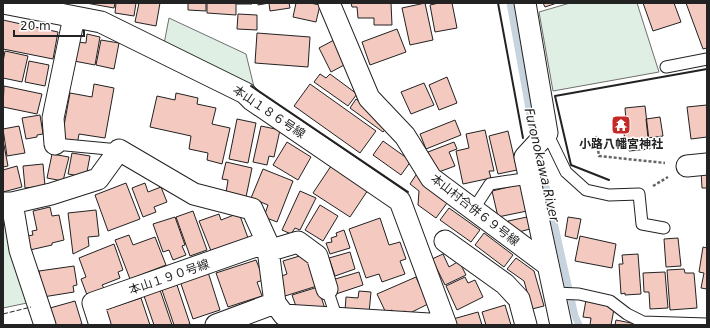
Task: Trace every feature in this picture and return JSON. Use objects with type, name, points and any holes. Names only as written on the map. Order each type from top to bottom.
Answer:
[{"type":"street","name":"本山１８６号線","points":[[3,3],[101,22],[245,93],[252,100],[400,201],[446,325]]},
{"type":"street","name":"本山村合併６９号線","points":[[329,3],[369,98],[405,136],[431,178],[548,265]]},
{"type":"street","points":[[525,3],[539,142],[525,157],[561,325]]},
{"type":"street","points":[[56,144],[53,118],[74,17]]},
{"type":"street","points":[[45,325],[20,250],[7,203],[51,194],[98,179],[119,150],[194,194],[252,209],[267,247],[275,303],[284,315],[329,321],[446,325]]},
{"type":"street","points":[[445,241],[505,284],[519,299],[526,325]]},
{"type":"street","points":[[267,247],[298,242],[317,256],[327,289]]},
{"type":"street","name":"本山１９０号線","points":[[100,325],[93,303],[267,247]]},
{"type":"street","points":[[216,325],[275,303]]},
{"type":"lane","points":[[666,67],[707,59]]},
{"type":"lane","points":[[539,142],[566,172],[586,190],[610,194],[640,194],[642,224],[664,228]]},
{"type":"lane","points":[[56,144],[119,150]]},
{"type":"lane","points":[[473,210],[490,184],[529,178]]},
{"type":"lane","points":[[327,289],[329,321]]},
{"type":"lane","points":[[554,293],[579,294],[610,301],[627,314],[643,322],[707,324]]},
{"type":"path","points":[[596,136],[599,156],[697,165]]},
{"type":"path","points":[[640,194],[697,165]]},
{"type":"green space","points":[[570,3],[637,3],[659,72],[553,91],[539,12]]},
{"type":"green space","points":[[169,18],[246,54],[254,87],[164,44]]},
{"type":"green space","points":[[3,211],[40,325],[34,325],[27,303],[3,308]]},
{"type":"building","points":[[86,3],[115,3],[114,8]]},
{"type":"building","points":[[116,3],[136,3],[134,16],[115,13]]},
{"type":"building","points":[[139,3],[160,3],[156,26],[135,22]]},
{"type":"building","points":[[188,3],[206,3],[206,11],[188,10]]},
{"type":"building","points":[[207,3],[252,4],[236,4],[236,15],[207,13]]},
{"type":"building","points":[[258,3],[269,3],[258,5]]},
{"type":"building","points":[[269,3],[289,3],[290,8],[270,11]]},
{"type":"building","points":[[296,3],[320,5],[316,22],[293,17]]},
{"type":"building","points":[[351,3],[391,3],[392,25],[374,25],[374,18],[358,18],[357,7],[352,7]]},
{"type":"building","points":[[425,3],[433,40],[410,45],[402,8]]},
{"type":"building","points":[[452,3],[457,28],[435,32],[430,5]]},
{"type":"building","points":[[543,3],[557,3],[545,7]]},
{"type":"building","points":[[643,3],[674,3],[681,22],[653,31]]},
{"type":"building","points":[[686,3],[707,3],[707,48],[703,49]]},
{"type":"building","points":[[238,14],[257,15],[257,30],[237,29]]},
{"type":"building","points":[[3,20],[58,32],[53,59],[3,49]]},
{"type":"building","points":[[397,29],[406,52],[370,65],[362,42]]},
{"type":"building","points":[[257,33],[310,37],[308,67],[255,63]]},
{"type":"building","points":[[87,34],[100,37],[95,65],[74,61],[78,42],[86,43]]},
{"type":"building","points":[[101,40],[119,43],[114,69],[96,65]]},
{"type":"building","points":[[334,40],[346,64],[331,72],[319,48]]},
{"type":"building","points":[[5,51],[28,56],[22,82],[3,78]]},
{"type":"building","points":[[29,61],[49,65],[45,86],[25,82]]},
{"type":"building","points":[[320,74],[326,78],[330,74],[357,94],[348,106],[314,82]]},
{"type":"building","points":[[447,77],[457,103],[439,110],[429,85]]},
{"type":"building","points":[[424,83],[434,105],[411,114],[401,92]]},
{"type":"building","points":[[94,84],[114,88],[105,138],[79,134],[77,145],[61,142],[70,93],[92,97]]},
{"type":"building","points":[[310,84],[376,131],[360,153],[294,106]]},
{"type":"building","points":[[4,86],[42,94],[37,114],[3,107]]},
{"type":"building","points":[[176,93],[198,98],[197,104],[216,108],[212,124],[230,128],[222,164],[207,160],[208,153],[189,149],[191,136],[150,127],[157,96],[175,100]]},
{"type":"building","points":[[356,99],[390,124],[383,132],[350,108]]},
{"type":"building","points":[[707,105],[707,137],[691,139],[687,107]]},
{"type":"building","points":[[645,106],[650,149],[629,151],[628,140],[625,140],[622,121],[626,121],[625,108]]},
{"type":"building","points":[[40,115],[43,134],[26,139],[22,118]]},
{"type":"building","points":[[660,117],[663,136],[648,138],[646,119]]},
{"type":"building","points":[[237,119],[256,123],[248,163],[229,159]]},
{"type":"building","points":[[455,120],[461,135],[426,149],[420,134]]},
{"type":"building","points":[[19,126],[25,153],[7,156],[3,129]]},
{"type":"building","points":[[261,126],[280,130],[274,157],[269,156],[267,165],[253,162]]},
{"type":"building","points":[[485,130],[494,171],[489,171],[491,178],[463,184],[456,151],[469,148],[466,134]]},
{"type":"building","points":[[508,131],[517,170],[498,174],[489,136]]},
{"type":"building","points":[[3,140],[8,166],[3,167]]},
{"type":"building","points":[[383,141],[411,161],[401,175],[373,155]]},
{"type":"building","points":[[287,142],[311,157],[298,180],[273,165]]},
{"type":"building","points":[[454,142],[457,149],[449,152],[455,166],[436,173],[428,152]]},
{"type":"building","points":[[72,153],[90,156],[86,177],[68,174]]},
{"type":"building","points":[[52,154],[69,157],[63,181],[47,178]]},
{"type":"building","points":[[226,162],[252,168],[246,197],[226,193],[228,180],[222,179]]},
{"type":"building","points":[[43,164],[45,186],[25,188],[23,166]]},
{"type":"building","points":[[17,166],[22,187],[3,192],[3,170]]},
{"type":"building","points":[[331,166],[368,190],[350,217],[313,193]]},
{"type":"building","points":[[263,169],[293,181],[277,222],[264,217],[268,205],[251,198]]},
{"type":"building","points":[[701,171],[707,171],[707,188],[702,188]]},
{"type":"building","points":[[416,175],[450,199],[436,218],[418,205],[419,191],[410,184]]},
{"type":"building","points":[[126,183],[140,219],[108,231],[95,195]]},
{"type":"building","points":[[145,183],[148,192],[161,187],[167,202],[154,207],[156,212],[143,217],[132,188]]},
{"type":"building","points":[[521,184],[527,211],[498,217],[492,191]]},
{"type":"building","points":[[300,191],[316,198],[300,230],[295,228],[291,234],[282,230]]},
{"type":"building","points":[[320,205],[338,216],[323,241],[305,230]]},
{"type":"building","points":[[50,207],[52,216],[59,215],[64,240],[52,243],[52,245],[30,250],[27,236],[33,235],[32,231],[37,230],[33,211]]},
{"type":"building","points":[[449,208],[480,230],[471,242],[440,220]]},
{"type":"building","points":[[96,210],[99,236],[88,237],[89,246],[73,254],[68,213]]},
{"type":"building","points":[[193,211],[207,250],[190,256],[176,217]]},
{"type":"building","points":[[239,213],[248,238],[211,251],[199,221],[219,214],[221,220]]},
{"type":"building","points":[[175,217],[185,245],[182,246],[186,255],[173,260],[169,250],[163,252],[153,224]]},
{"type":"building","points":[[527,217],[530,229],[511,234],[508,221]]},
{"type":"building","points":[[568,217],[581,219],[577,239],[565,236]]},
{"type":"building","points":[[380,218],[389,245],[400,242],[406,259],[400,261],[405,274],[382,282],[379,274],[366,278],[349,229]]},
{"type":"building","points":[[344,230],[350,248],[330,254],[326,243],[332,242],[331,238],[337,236],[336,233]]},
{"type":"building","points":[[484,233],[513,255],[504,267],[475,245]]},
{"type":"building","points":[[129,235],[133,245],[155,237],[166,265],[130,279],[115,240]]},
{"type":"building","points":[[580,236],[616,244],[612,268],[575,261]]},
{"type":"building","points":[[678,238],[681,266],[666,267],[664,239]]},
{"type":"building","points":[[114,244],[123,270],[118,272],[120,278],[102,285],[104,288],[87,295],[81,279],[86,277],[79,258]]},
{"type":"building","points":[[703,247],[707,248],[707,289],[701,288],[704,273],[699,272]]},
{"type":"building","points":[[350,252],[355,269],[335,276],[329,258]]},
{"type":"building","points":[[306,254],[317,286],[285,296],[279,277],[287,274],[283,261]]},
{"type":"building","points":[[443,254],[449,267],[459,261],[466,275],[445,285],[432,259]]},
{"type":"building","points":[[638,254],[641,294],[621,294],[619,264],[623,264],[622,255]]},
{"type":"building","points":[[516,258],[534,271],[544,306],[532,309],[524,281],[507,269]]},
{"type":"building","points":[[256,260],[264,280],[257,282],[262,296],[228,307],[216,273]]},
{"type":"building","points":[[74,266],[77,285],[73,286],[74,292],[43,297],[39,271]]},
{"type":"building","points":[[684,269],[685,273],[694,273],[697,308],[670,310],[667,270]]},
{"type":"building","points":[[208,272],[220,310],[193,319],[180,281]]},
{"type":"building","points":[[359,272],[363,285],[336,294],[332,280]]},
{"type":"building","points":[[665,272],[668,308],[650,309],[649,292],[644,292],[643,273]]},
{"type":"building","points":[[416,277],[428,304],[406,315],[405,311],[395,315],[392,310],[386,313],[377,294]]},
{"type":"building","points":[[465,277],[468,283],[475,280],[483,297],[457,310],[446,286]]},
{"type":"building","points":[[177,285],[190,324],[174,325],[162,290]]},
{"type":"building","points":[[318,287],[325,309],[298,312],[292,295]]},
{"type":"building","points":[[160,290],[172,325],[154,325],[144,296]]},
{"type":"building","points":[[359,291],[371,292],[369,313],[345,311],[346,297],[358,298]]},
{"type":"building","points":[[141,298],[150,325],[110,325],[105,310]]},
{"type":"building","points":[[586,300],[609,304],[608,307],[614,309],[611,325],[590,325],[591,318],[583,317]]},
{"type":"building","points":[[75,301],[82,324],[55,325],[50,308]]},
{"type":"building","points":[[505,305],[511,325],[486,325],[482,312]]},
{"type":"building","points":[[478,312],[482,325],[455,325],[453,319]]},
{"type":"building","points":[[616,320],[636,324],[636,325],[615,325]]},
{"type":"waterway","name":"Furonokawa River","points":[[510,3],[531,120],[575,316],[579,325]]},
{"type":"fence","points":[[3,314],[31,307]]},
{"type":"wall","points":[[498,3],[523,138]]},
{"type":"wall","points":[[609,180],[571,165],[555,96],[707,69]]},
{"type":"wall","points":[[251,86],[408,192]]},
{"type":"place","name":"小路八幡宮神社","points":[[621,125]]}]
